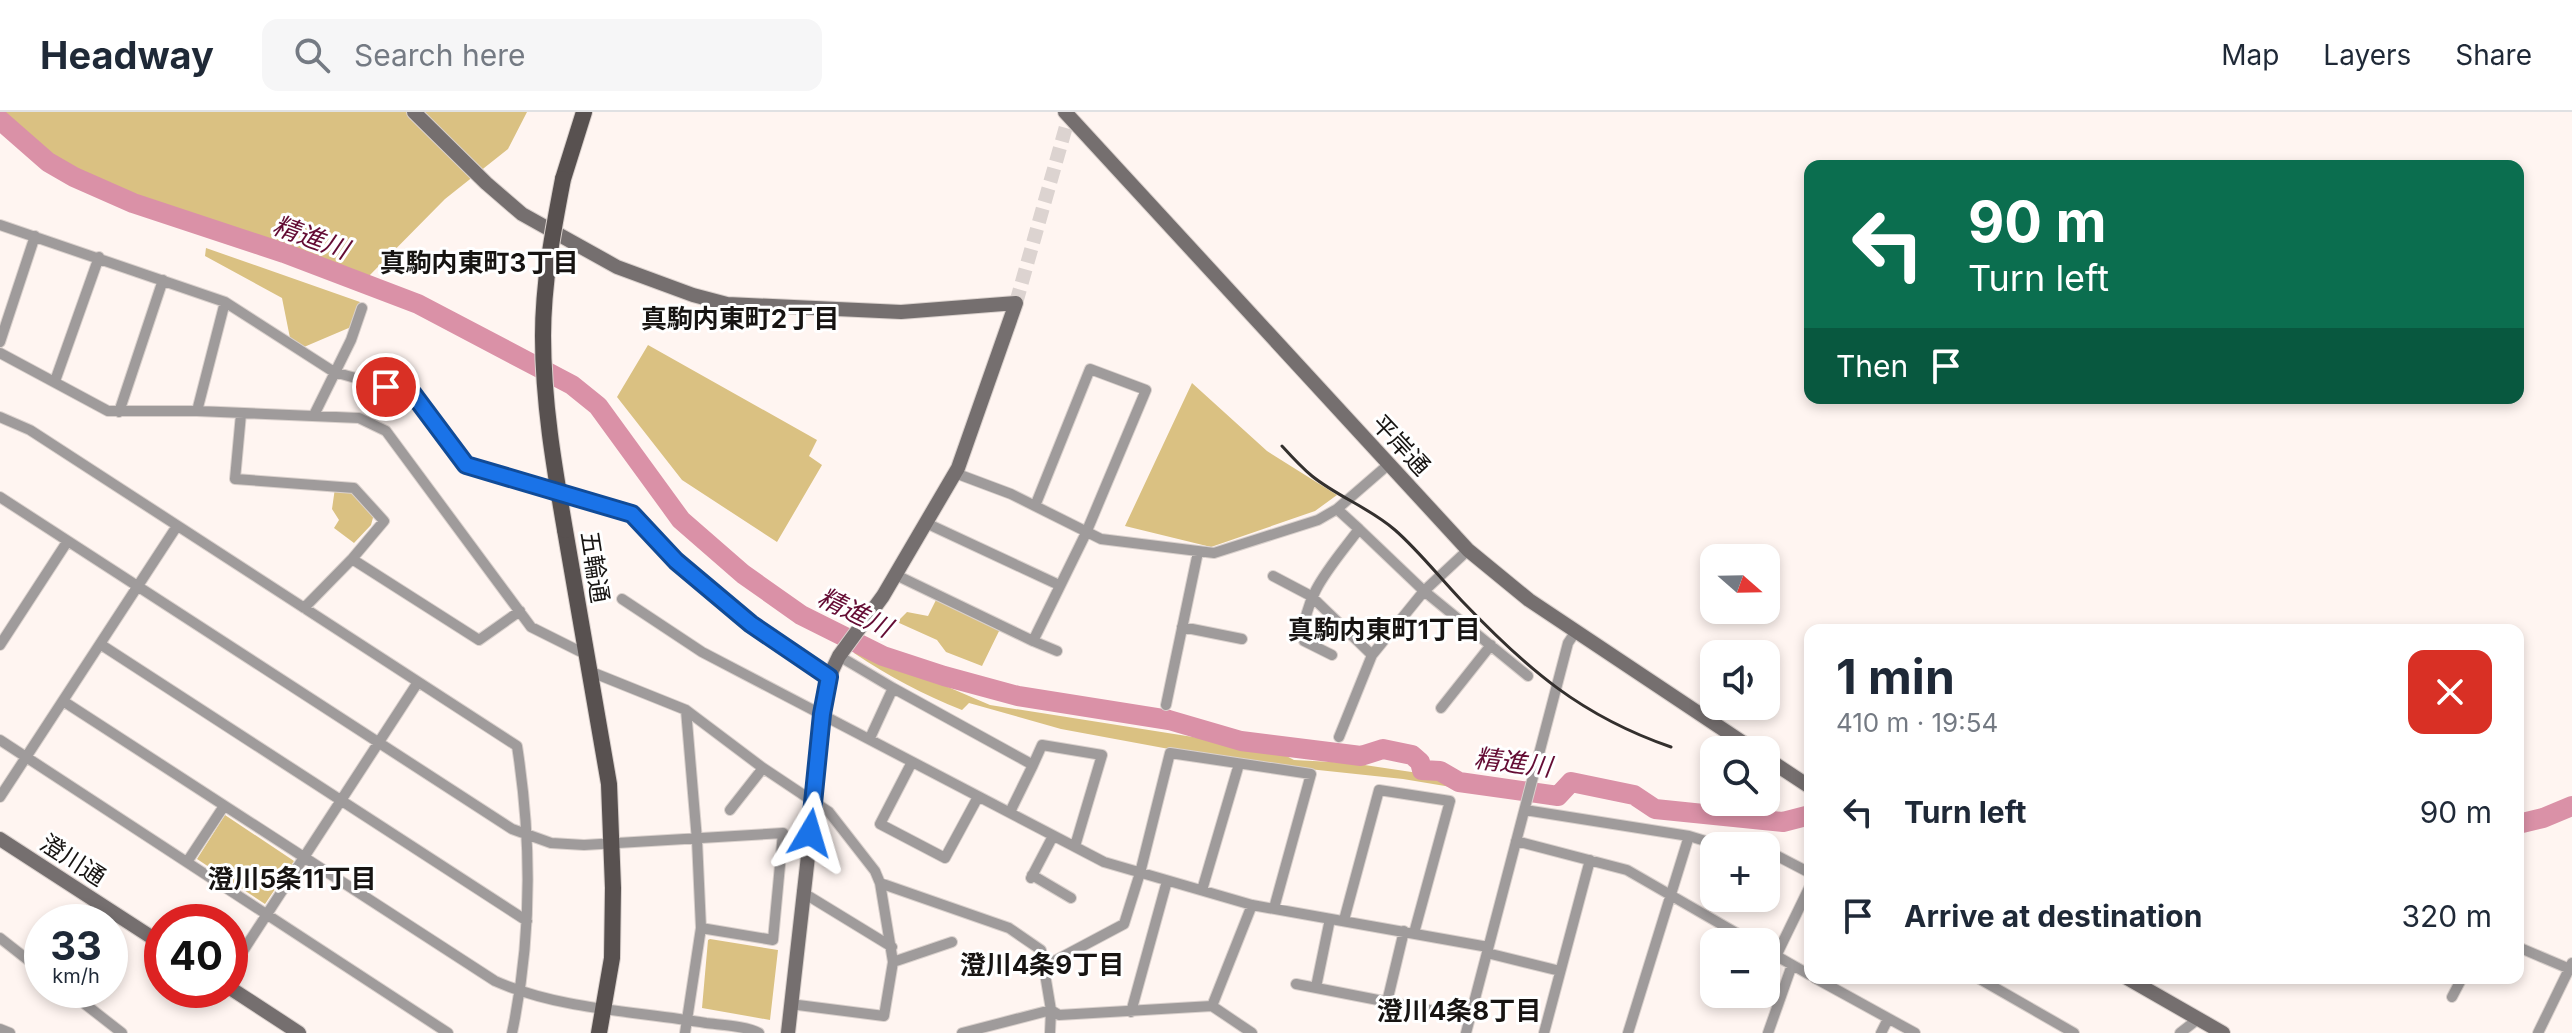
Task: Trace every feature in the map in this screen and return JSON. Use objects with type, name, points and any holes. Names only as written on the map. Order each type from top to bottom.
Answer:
[{"type":"main road","name":"五輪通","points":[[584,112],[563,179],[547,261],[542,334],[549,433],[609,784],[612,958],[599,1033]]},
{"type":"street","points":[[414,112],[522,214],[617,267],[693,295],[727,304],[901,312],[1016,303],[955,473],[896,575],[842,652],[829,677],[822,714],[788,1033]]},
{"type":"street","name":"平岸通","points":[[1065,112],[1468,550],[1529,600],[1733,736]]},
{"type":"street","points":[[0,225],[225,302],[334,372],[413,394],[466,465],[632,514],[676,561],[751,624],[829,677]]},
{"type":"street","points":[[0,342],[35,236]]},
{"type":"street","points":[[55,381],[99,257]]},
{"type":"street","points":[[119,412],[163,280]]},
{"type":"street","points":[[197,411],[225,302]]},
{"type":"street","points":[[314,415],[351,340],[362,308]]},
{"type":"street","points":[[0,353],[108,411],[197,411],[359,418],[386,431],[531,627],[585,654]]},
{"type":"street","points":[[1033,641],[1086,533],[1146,390],[1090,369],[1035,506]]},
{"type":"street","points":[[241,414],[235,479],[354,488],[384,521],[304,608]]},
{"type":"street","points":[[0,417],[30,430],[517,746],[527,835],[527,921],[520,992],[512,1033]]},
{"type":"street","points":[[955,473],[1035,506],[1101,539],[1214,553],[1318,520],[1337,509],[1389,464]]},
{"type":"street","points":[[2,503],[138,587],[496,820],[527,835],[551,843],[612,845],[783,833],[773,940],[701,928]]},
{"type":"street","points":[[1337,509],[1424,591],[1528,676]]},
{"type":"street","points":[[926,523],[1059,585]]},
{"type":"street","points":[[0,797],[177,526]]},
{"type":"street","points":[[1332,655],[1304,641],[1305,615],[1311,596],[1359,529]]},
{"type":"street","points":[[0,645],[67,542]]},
{"type":"street","points":[[1339,737],[1372,655],[1424,591],[1468,550]]},
{"type":"street","points":[[1166,705],[1198,552]]},
{"type":"street","points":[[352,559],[479,640],[520,611]]},
{"type":"street","points":[[896,575],[1057,651]]},
{"type":"street","points":[[1273,576],[1311,596],[1372,655]]},
{"type":"street","points":[[622,599],[702,652],[1104,862],[1252,905],[1409,932],[1560,971]]},
{"type":"street","points":[[1182,627],[1242,639]]},
{"type":"street","points":[[1466,1033],[1568,643],[1576,631]]},
{"type":"street","points":[[100,644],[527,921]]},
{"type":"street","points":[[1441,708],[1491,645]]},
{"type":"street","points":[[842,652],[893,688],[1033,765]]},
{"type":"street","points":[[589,671],[686,710],[763,768],[829,812],[875,871],[880,883],[893,962],[884,1016],[790,1004]]},
{"type":"street","points":[[248,944],[418,682]]},
{"type":"street","points":[[870,738],[893,688]]},
{"type":"street","points":[[63,701],[495,981],[520,992],[603,1009],[759,1033]]},
{"type":"street","points":[[685,1033],[701,928],[686,710]]},
{"type":"street","points":[[0,740],[448,1033]]},
{"type":"street","points":[[1010,812],[1042,745],[1102,755],[1075,846]]},
{"type":"street","points":[[1045,966],[1124,924],[1170,753],[1311,774],[1274,908]]},
{"type":"street","points":[[912,762],[880,824],[945,858],[978,797]]},
{"type":"street","points":[[1202,890],[1239,764]]},
{"type":"street","points":[[1780,767],[1804,783]]},
{"type":"street","points":[[730,810],[763,768]]},
{"type":"street","points":[[1344,920],[1379,790],[1450,801],[1387,1002]]},
{"type":"street","points":[[187,862],[224,806]]},
{"type":"street","points":[[1526,806],[1700,839]]},
{"type":"street","points":[[1053,836],[1032,876],[1071,898]]},
{"type":"street","points":[[1628,1033],[1689,836]]},
{"type":"street","name":"澄川通","points":[[0,839],[144,932]]},
{"type":"street","points":[[1516,841],[1627,870],[1728,928]]},
{"type":"street","points":[[1780,857],[1804,870]]},
{"type":"street","points":[[1544,1033],[1590,860]]},
{"type":"street","points":[[1131,1012],[1167,881]]},
{"type":"street","points":[[880,883],[1009,928],[1041,950],[1051,1010],[1050,1033]]},
{"type":"street","points":[[802,892],[892,947]]},
{"type":"street","points":[[1780,938],[1804,896]]},
{"type":"street","points":[[1212,1006],[1252,905]]},
{"type":"street","points":[[1316,987],[1330,919]]},
{"type":"street","points":[[0,938],[24,957]]},
{"type":"street","points":[[893,962],[952,942]]},
{"type":"street","points":[[2524,949],[2571,968],[2538,1033]]},
{"type":"street","points":[[1780,958],[1804,972]]},
{"type":"street","points":[[1768,1033],[1792,965]]},
{"type":"street","points":[[1296,984],[1470,1018]]},
{"type":"street","points":[[1825,984],[1915,1033]]},
{"type":"street","points":[[1988,984],[2074,1033]]},
{"type":"street","points":[[2137,984],[2223,1033]]},
{"type":"street","points":[[2452,997],[2459,984]]},
{"type":"street","points":[[248,1000],[299,1033]]},
{"type":"street","points":[[962,1033],[1051,1010],[1059,1015],[1212,1006],[1252,1033]]},
{"type":"street","points":[[90,1008],[122,1033]]},
{"type":"street","points":[[1881,1033],[1888,1019]]},
{"type":"street","points":[[2180,1033],[2198,1019]]},
{"type":"street","points":[[0,1029],[10,1033]]},
{"type":"shaded area","points":[[2,112],[527,112],[508,149],[445,199],[366,279],[118,192],[52,157],[24,136]]},
{"type":"shaded area","points":[[206,248],[360,302],[351,327],[304,347],[290,338],[282,298],[205,256]]},
{"type":"shaded area","points":[[648,345],[817,440],[809,456],[822,465],[777,542],[682,480],[617,397]]},
{"type":"shaded area","points":[[1192,383],[1267,451],[1337,495],[1315,511],[1211,547],[1125,526]]},
{"type":"shaded area","points":[[335,488],[352,491],[374,514],[371,525],[354,543],[334,528],[339,520],[332,509]]},
{"type":"shaded area","points":[[938,596],[1001,627],[982,666],[946,652],[937,640],[897,622],[907,612],[928,616]]},
{"type":"shaded area","points":[[857,648],[990,705],[1275,750],[1294,760],[1351,763],[1526,789],[1523,799],[1403,779],[1271,765],[1061,729],[969,703],[962,710],[880,670],[854,653]]},
{"type":"shaded area","points":[[225,815],[294,861],[265,904],[197,859]]},
{"type":"shaded area","points":[[710,939],[778,950],[770,1020],[702,1008]]},
{"type":"waterway","name":"精進川","points":[[0,120],[48,162],[74,177],[133,203],[284,253],[418,304],[572,385],[598,406],[681,520],[743,574],[801,615],[883,656],[1018,696],[1169,720],[1241,741],[1361,756],[1383,749],[1412,755],[1420,762],[1422,770],[1440,771],[1459,782],[1558,796],[1571,782],[1634,795],[1655,809],[1783,822],[1804,817]]},
{"type":"waterway","name":"精進川","points":[[2524,823],[2572,806]]},
{"type":"tunnel","points":[[1016,303],[1069,116]]},
{"type":"railway","points":[[1282,446],[1322,483],[1395,530],[1486,626],[1557,688],[1610,721],[1671,747]]},
{"type":"district","name":"真駒内東町3丁目","points":[[479,262]]},
{"type":"district","name":"真駒内東町2丁目","points":[[740,318]]},
{"type":"district","name":"真駒内東町1丁目","points":[[1384,629]]},
{"type":"district","name":"澄川5条11丁目","points":[[292,878]]},
{"type":"district","name":"澄川4条9丁目","points":[[1042,964]]},
{"type":"district","name":"澄川4条8丁目","points":[[1459,1010]]},
{"type":"route","points":[[386,387],[413,394],[466,465],[632,514],[676,561],[751,624],[829,677],[822,714],[810,833]]}]
